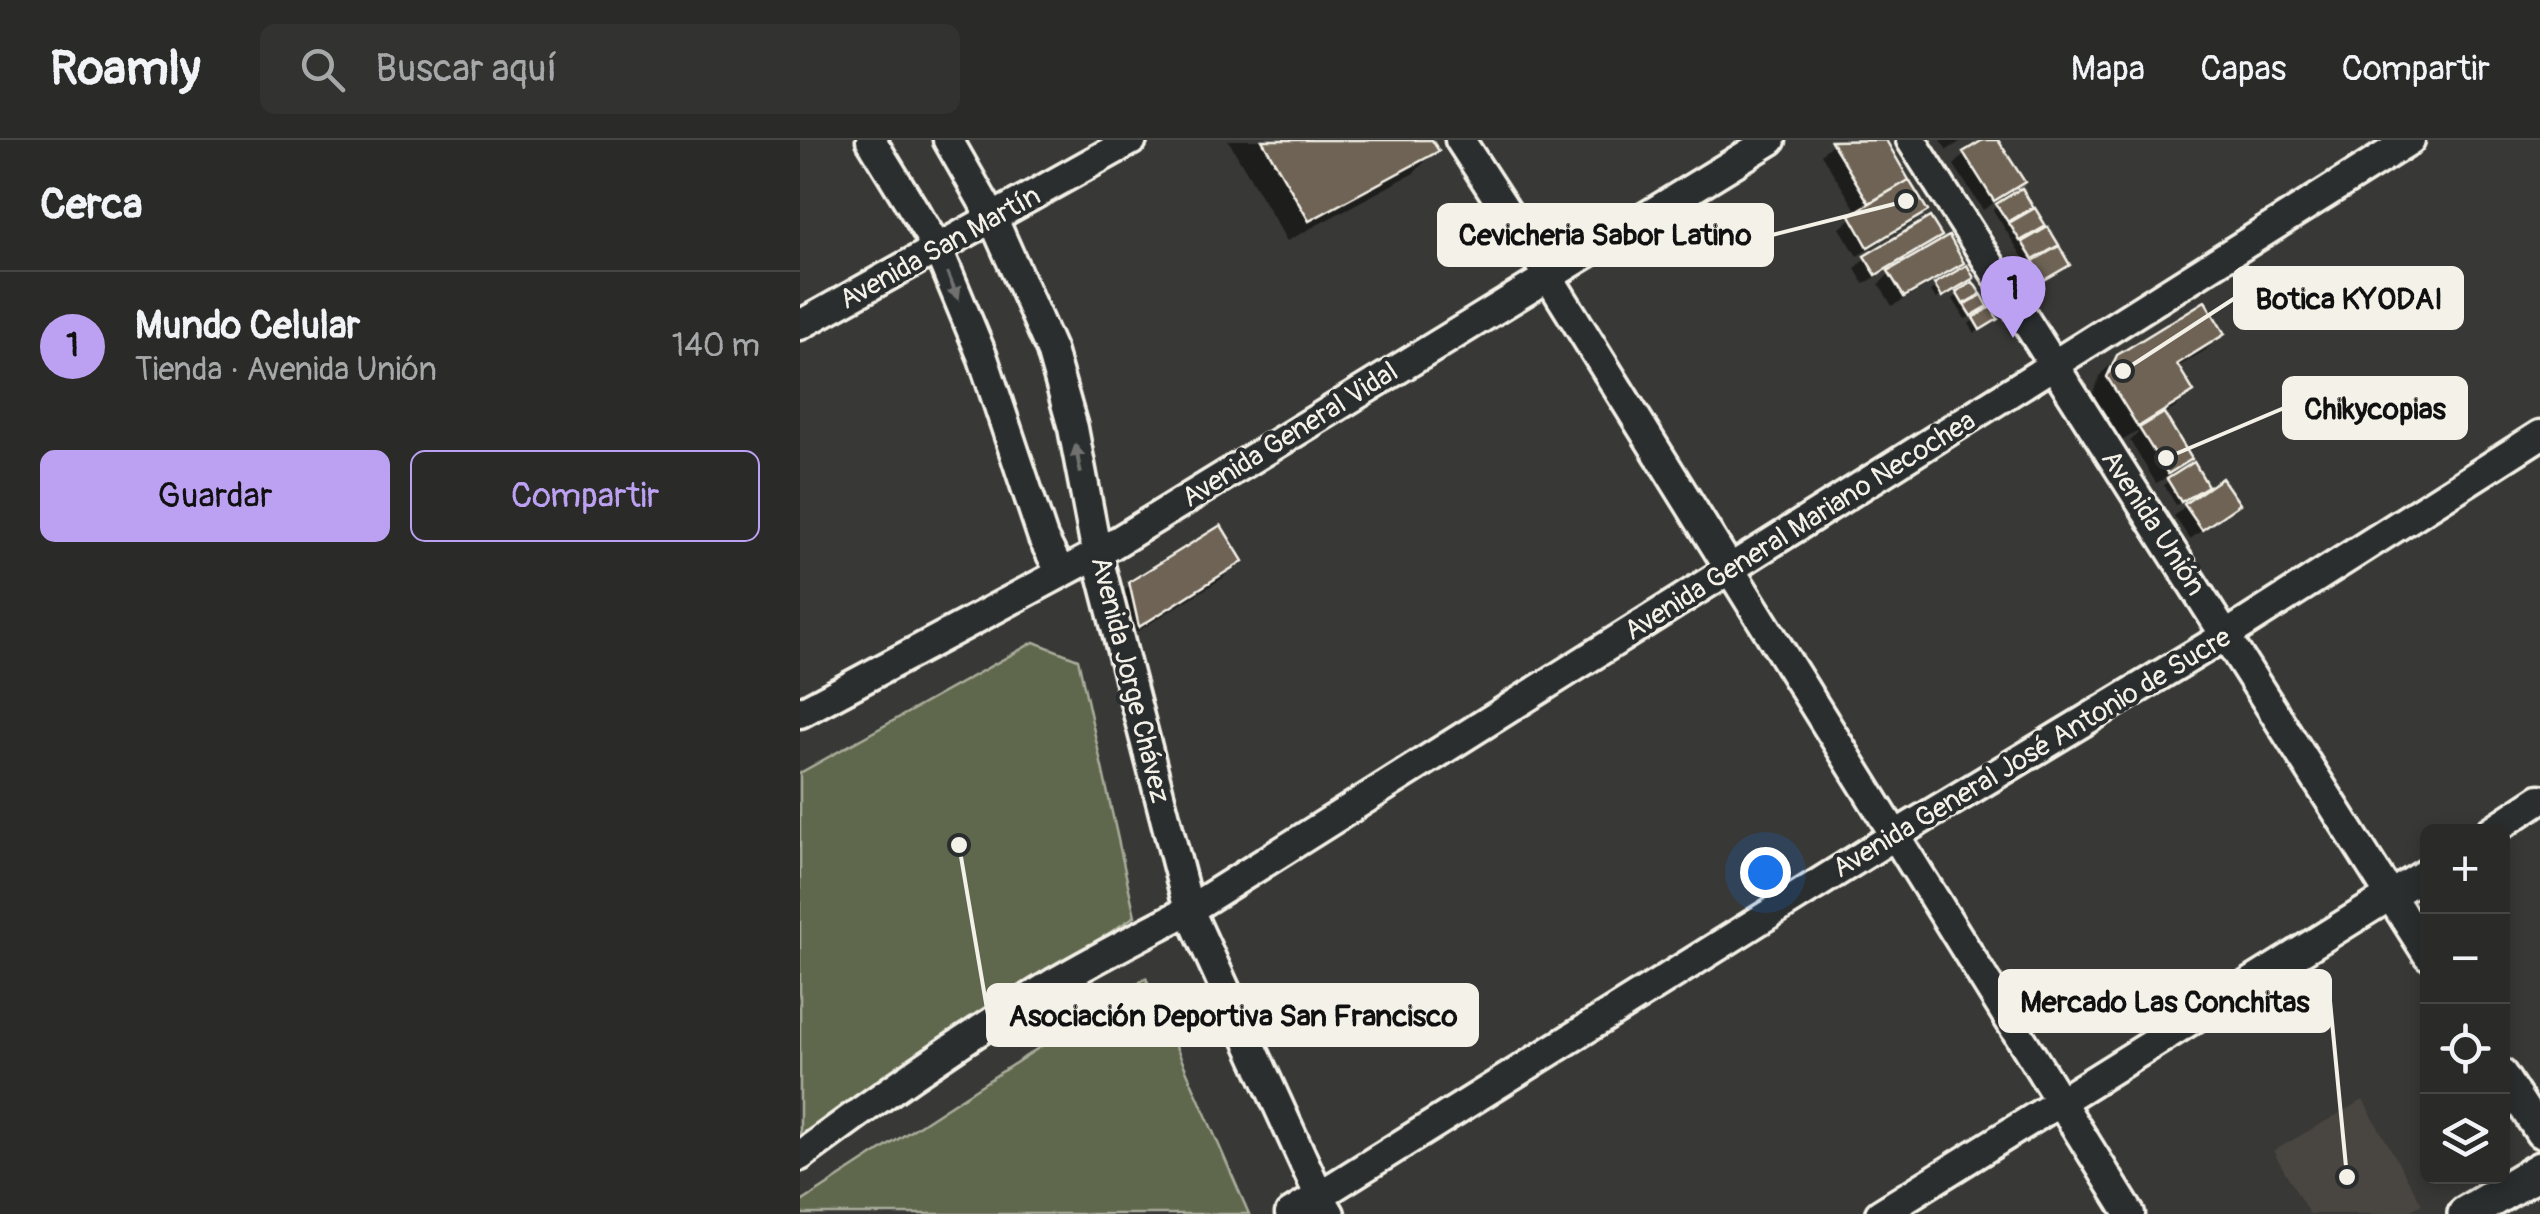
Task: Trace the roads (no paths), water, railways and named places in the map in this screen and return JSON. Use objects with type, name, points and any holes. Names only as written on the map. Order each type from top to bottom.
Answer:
[{"type":"street","name":"Avenida Jorge Chávez","points":[[871,140],[938,249],[984,358],[1043,538],[1061,574]]},
{"type":"street","name":"Avenida Jorge Chávez","points":[[948,140],[994,219],[1051,350],[1072,428],[1096,554],[1190,910],[1325,1204]]},
{"type":"street","name":"Avenida San Martín","points":[[800,325],[1132,140]]},
{"type":"street","points":[[1460,140],[2130,1214]]},
{"type":"street","name":"Avenida General Vidal","points":[[800,713],[1096,554],[1771,140]]},
{"type":"street","name":"Avenida Unión","points":[[1911,140],[2420,943]]},
{"type":"street","name":"Avenida General Mariano Necochea","points":[[800,1156],[951,1048],[1058,981],[1190,910],[2410,140]]},
{"type":"street","name":"Avenida General José Antonio de Sucre","points":[[1290,1214],[1325,1204],[1894,836],[2225,636],[2540,435]]},
{"type":"street","points":[[2502,824],[2540,799]]},
{"type":"street","points":[[1880,1214],[2420,877]]},
{"type":"street","points":[[2510,1086],[2540,1133]]},
{"type":"street","points":[[2466,1214],[2540,1170]]},
{"type":"place","name":"Cevicheria Sabor Latino","points":[[1906,201]]},
{"type":"place","name":"Mundo Celular","points":[[2013,338]]},
{"type":"place","name":"Botica KYODAI","points":[[2123,371]]},
{"type":"place","name":"Chikycopias","points":[[2166,458]]},
{"type":"place","name":"Asociación Deportiva San Francisco","points":[[959,845]]},
{"type":"place","name":"Mercado Las Conchitas","points":[[2347,1177]]}]
